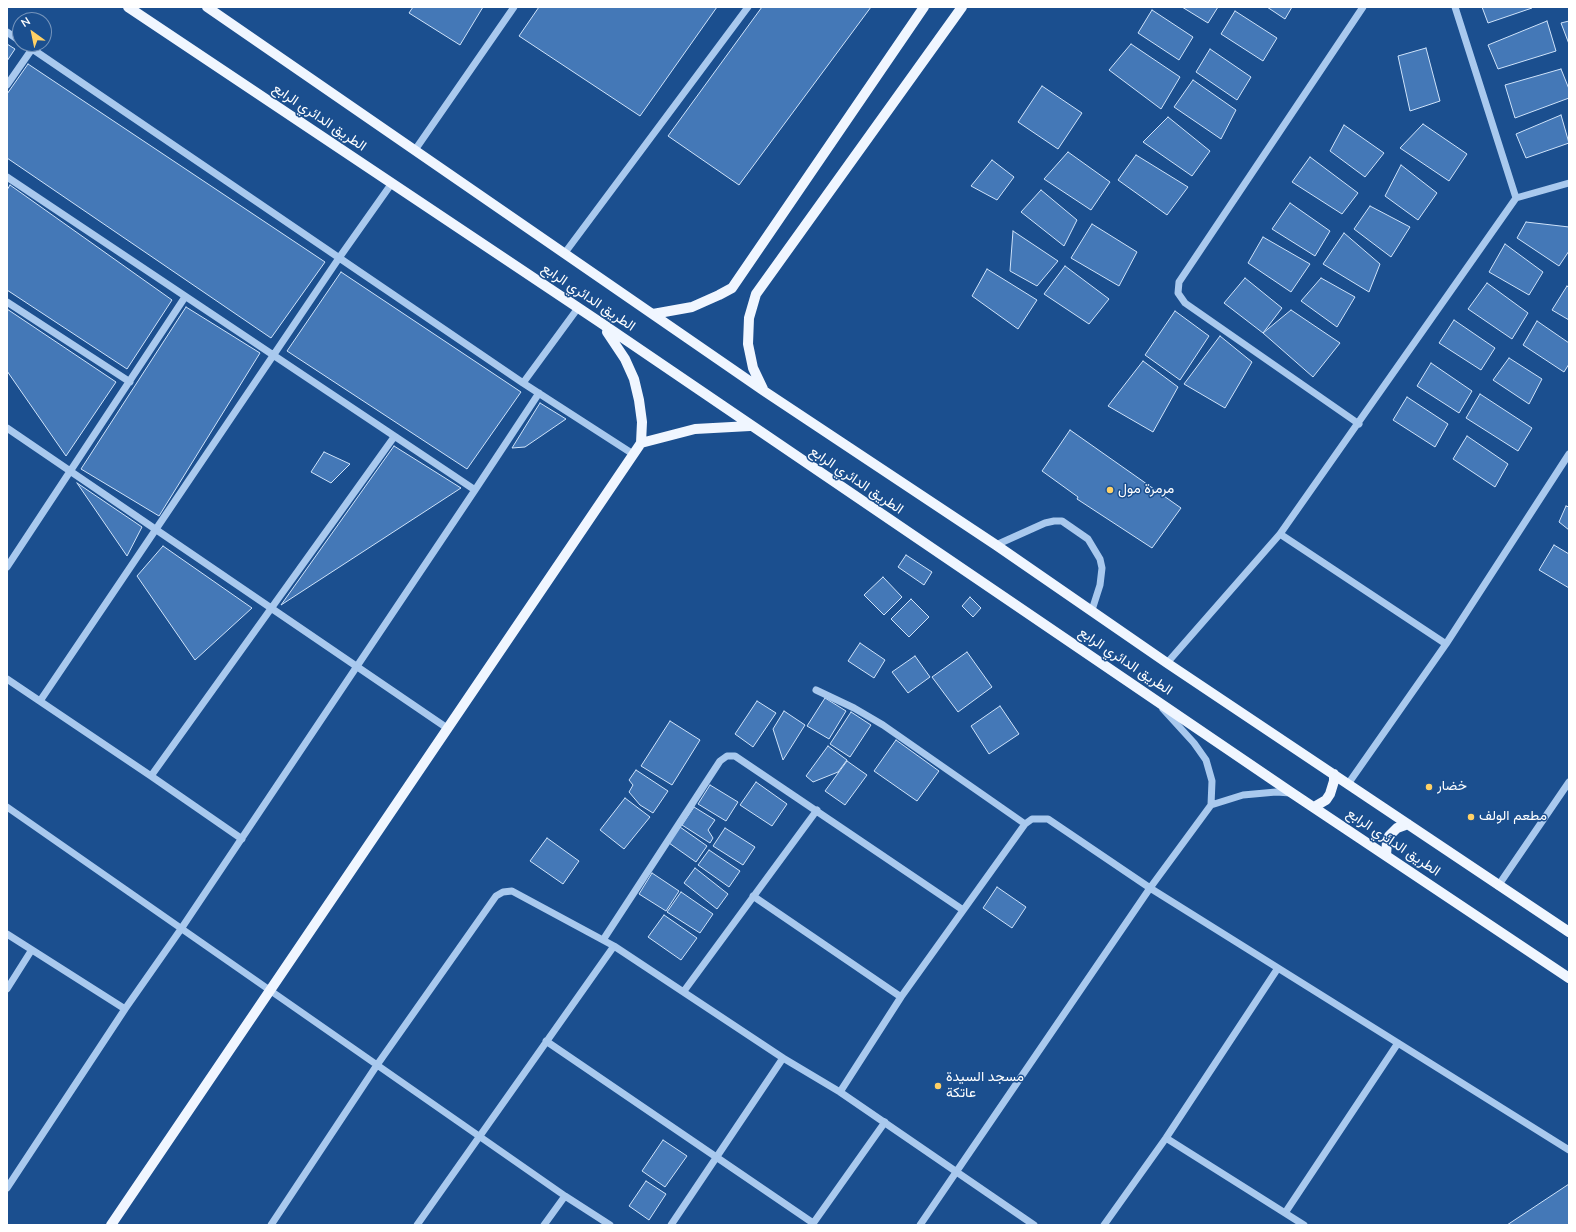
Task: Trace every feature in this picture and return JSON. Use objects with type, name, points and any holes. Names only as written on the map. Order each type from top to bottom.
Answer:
[{"type":"main road","name":"الطريق الدائري الرابع","points":[[128,7],[578,308],[1292,793],[1569,978]]},
{"type":"main road","name":"الطريق الدائري الرابع","points":[[207,7],[764,391],[996,544],[1167,663],[1334,774],[1498,886],[1569,932]]},
{"type":"main road","points":[[653,314],[692,307],[706,302],[732,288],[924,7]]},
{"type":"main road","points":[[764,391],[753,368],[748,344],[749,318],[756,294],[962,7]]},
{"type":"main road","points":[[111,1225],[271,991],[446,728],[641,443],[642,422],[634,379],[618,347],[601,324]]},
{"type":"main road","points":[[641,443],[695,429],[750,426]]},
{"type":"main road","points":[[1314,807],[1326,800],[1330,794],[1334,781],[1334,774]]},
{"type":"main road","points":[[1386,856],[1387,842],[1390,836],[1397,828],[1408,824]]},
{"type":"street","points":[[415,150],[514,7]]},
{"type":"street","points":[[564,254],[748,7]]},
{"type":"street","points":[[1359,424],[1185,303],[1178,294],[1179,282],[1363,7]]},
{"type":"street","points":[[1455,7],[1516,198]]},
{"type":"street","points":[[7,84],[30,52]]},
{"type":"street","points":[[36,52],[523,383],[633,454]]},
{"type":"street","points":[[7,177],[475,490]]},
{"type":"street","points":[[40,701],[156,528],[275,355],[339,258],[392,183]]},
{"type":"street","points":[[1167,663],[1280,534],[1359,424],[1395,369],[1516,198],[1569,183]]},
{"type":"street","points":[[7,567],[185,297]]},
{"type":"street","points":[[7,302],[130,382]]},
{"type":"street","points":[[523,383],[578,308]]},
{"type":"street","points":[[7,1188],[125,1009],[242,839],[539,393]]},
{"type":"street","points":[[7,428],[156,528],[271,609],[446,728]]},
{"type":"street","points":[[151,776],[394,437]]},
{"type":"street","points":[[1348,784],[1446,644],[1569,454]]},
{"type":"street","points":[[996,544],[1054,520],[1062,521],[1088,539],[1100,559],[1102,568],[1100,585],[1092,610]]},
{"type":"street","points":[[1280,534],[1446,644]]},
{"type":"street","points":[[7,680],[242,839]]},
{"type":"street","points":[[816,690],[854,708],[883,725],[1025,824]]},
{"type":"street","points":[[920,1225],[1150,888],[1211,805],[1212,781],[1206,760],[1156,701]]},
{"type":"street","points":[[603,940],[720,761],[727,756],[735,756],[963,910]]},
{"type":"street","points":[[1498,886],[1569,782]]},
{"type":"street","points":[[1211,805],[1243,795],[1276,792],[1292,793]]},
{"type":"street","points":[[7,807],[480,1135],[565,1196],[610,1225]]},
{"type":"street","points":[[684,991],[817,810]]},
{"type":"street","points":[[840,1092],[901,998],[1025,824],[1032,819],[1048,819],[1150,888],[1569,1150]]},
{"type":"street","points":[[271,1225],[377,1064],[496,896],[512,891],[614,946],[783,1058],[840,1092],[1034,1225]]},
{"type":"street","points":[[753,896],[901,998]]},
{"type":"street","points":[[7,934],[31,951],[125,1009]]},
{"type":"street","points":[[417,1225],[614,946]]},
{"type":"street","points":[[7,989],[31,951]]},
{"type":"street","points":[[1104,1225],[1166,1138],[1278,968]]},
{"type":"street","points":[[546,1041],[812,1224],[885,1122]]},
{"type":"street","points":[[1285,1213],[1398,1044]]},
{"type":"street","points":[[671,1225],[783,1058]]},
{"type":"street","points":[[1166,1138],[1304,1225]]},
{"type":"street","points":[[544,1225],[565,1196]]},
{"type":"building","points":[[413,7],[483,7],[460,45],[409,13]]},
{"type":"building","points":[[539,7],[717,7],[640,116],[519,36]]},
{"type":"building","points":[[762,7],[871,7],[739,185],[668,136]]},
{"type":"building","points":[[1182,7],[1218,7],[1208,23]]},
{"type":"building","points":[[1267,7],[1292,7],[1285,19]]},
{"type":"building","points":[[1482,7],[1532,7],[1532,8],[1488,23]]},
{"type":"building","points":[[1152,10],[1193,37],[1179,60],[1138,33]]},
{"type":"building","points":[[1235,11],[1277,38],[1263,61],[1221,34]]},
{"type":"building","points":[[1547,21],[1556,51],[1498,69],[1488,45]]},
{"type":"building","points":[[1569,21],[1569,44],[1561,23]]},
{"type":"building","points":[[7,44],[12,47],[13,52],[7,61]]},
{"type":"building","points":[[1131,44],[1180,77],[1161,109],[1109,70]]},
{"type":"building","points":[[1426,48],[1440,101],[1410,111],[1398,56]]},
{"type":"building","points":[[1210,49],[1251,77],[1237,100],[1196,72]]},
{"type":"building","points":[[28,64],[325,262],[271,338],[7,158],[7,94]]},
{"type":"building","points":[[1561,69],[1569,89],[1569,98],[1515,118],[1505,85]]},
{"type":"building","points":[[1193,80],[1236,110],[1221,139],[1174,107]]},
{"type":"building","points":[[1042,86],[1082,113],[1058,149],[1018,122]]},
{"type":"building","points":[[1561,115],[1569,143],[1526,158],[1516,134]]},
{"type":"building","points":[[1168,117],[1210,151],[1192,176],[1143,142]]},
{"type":"building","points":[[1423,124],[1467,154],[1449,181],[1400,148]]},
{"type":"building","points":[[1344,125],[1384,153],[1365,177],[1330,151]]},
{"type":"building","points":[[1068,152],[1110,182],[1091,210],[1044,179]]},
{"type":"building","points":[[1136,155],[1188,187],[1167,215],[1118,180]]},
{"type":"building","points":[[1310,157],[1358,193],[1342,214],[1292,182]]},
{"type":"building","points":[[992,160],[1014,177],[997,200],[971,186]]},
{"type":"building","points":[[1401,165],[1437,193],[1418,220],[1385,196]]},
{"type":"building","points":[[10,185],[172,300],[127,369],[7,290],[7,190]]},
{"type":"building","points":[[1041,190],[1077,220],[1064,246],[1021,212]]},
{"type":"building","points":[[1290,203],[1330,231],[1315,256],[1272,229]]},
{"type":"building","points":[[1370,206],[1410,227],[1391,257],[1354,229]]},
{"type":"building","points":[[1526,222],[1569,227],[1569,251],[1559,266],[1517,238]]},
{"type":"building","points":[[1092,224],[1137,252],[1119,286],[1071,258]]},
{"type":"building","points":[[1013,231],[1058,261],[1037,286],[1010,271]]},
{"type":"building","points":[[1344,233],[1380,264],[1369,292],[1323,264]]},
{"type":"building","points":[[1263,237],[1310,264],[1291,292],[1248,263]]},
{"type":"building","points":[[1505,244],[1543,272],[1529,295],[1489,272]]},
{"type":"building","points":[[1065,266],[1109,299],[1089,324],[1044,294]]},
{"type":"building","points":[[987,269],[1037,300],[1018,329],[972,296]]},
{"type":"building","points":[[341,272],[521,392],[467,469],[287,351]]},
{"type":"building","points":[[1245,278],[1282,308],[1263,333],[1224,303]]},
{"type":"building","points":[[1321,278],[1355,297],[1337,327],[1301,301]]},
{"type":"building","points":[[1487,283],[1528,313],[1512,339],[1468,309]]},
{"type":"building","points":[[1567,286],[1569,288],[1569,320],[1552,310]]},
{"type":"building","points":[[186,307],[260,353],[159,516],[81,469]]},
{"type":"building","points":[[7,309],[116,382],[66,456],[7,371]]},
{"type":"building","points":[[1291,310],[1340,343],[1313,377],[1263,333]]},
{"type":"building","points":[[1175,311],[1209,336],[1180,380],[1145,355]]},
{"type":"building","points":[[1454,320],[1495,348],[1481,370],[1439,343]]},
{"type":"building","points":[[1537,321],[1569,343],[1569,364],[1564,372],[1523,345]]},
{"type":"building","points":[[1220,336],[1252,362],[1225,408],[1184,384]]},
{"type":"building","points":[[1509,358],[1542,379],[1529,404],[1493,380]]},
{"type":"building","points":[[1143,361],[1178,387],[1153,432],[1108,406]]},
{"type":"building","points":[[1431,363],[1472,391],[1459,413],[1417,386]]},
{"type":"building","points":[[1480,394],[1532,428],[1518,451],[1466,418]]},
{"type":"building","points":[[1407,397],[1448,424],[1435,447],[1393,420]]},
{"type":"building","points":[[540,403],[566,419],[525,447],[512,448]]},
{"type":"building","points":[[1070,430],[1181,508],[1152,548],[1077,499],[1078,497],[1042,471]]},
{"type":"building","points":[[1467,436],[1508,464],[1495,487],[1453,459]]},
{"type":"building","points":[[394,446],[461,488],[281,605]]},
{"type":"building","points":[[324,452],[350,464],[331,483],[311,472]]},
{"type":"building","points":[[77,483],[142,527],[127,556]]},
{"type":"building","points":[[1566,506],[1569,507],[1569,530],[1559,522]]},
{"type":"building","points":[[1554,545],[1569,554],[1569,588],[1539,570]]},
{"type":"building","points":[[163,546],[252,608],[195,660],[137,576]]},
{"type":"building","points":[[906,555],[932,572],[924,585],[898,567]]},
{"type":"building","points":[[883,577],[902,597],[884,615],[864,595]]},
{"type":"building","points":[[970,597],[981,608],[973,617],[962,606]]},
{"type":"building","points":[[911,599],[929,617],[909,637],[891,619]]},
{"type":"building","points":[[860,643],[885,660],[874,678],[848,661]]},
{"type":"building","points":[[967,652],[992,687],[958,712],[932,677]]},
{"type":"building","points":[[915,656],[930,677],[908,693],[892,672]]},
{"type":"building","points":[[825,698],[846,711],[829,739],[807,726]]},
{"type":"building","points":[[757,701],[776,713],[753,747],[735,734]]},
{"type":"building","points":[[1000,706],[1019,734],[989,754],[971,726]]},
{"type":"building","points":[[784,711],[805,725],[783,760],[773,729]]},
{"type":"building","points":[[851,712],[871,725],[850,757],[830,744]]},
{"type":"building","points":[[670,721],[700,740],[672,785],[641,766]]},
{"type":"building","points":[[896,740],[939,771],[917,801],[874,771]]},
{"type":"building","points":[[828,746],[847,760],[838,772],[813,782],[806,776]]},
{"type":"building","points":[[847,761],[867,775],[845,805],[825,791]]},
{"type":"building","points":[[636,770],[668,791],[653,813],[640,805],[629,792],[633,785],[629,780]]},
{"type":"building","points":[[756,782],[787,804],[772,826],[740,805]]},
{"type":"building","points":[[710,785],[738,802],[726,821],[698,804]]},
{"type":"building","points":[[625,798],[650,817],[624,849],[600,830]]},
{"type":"building","points":[[694,807],[715,820],[708,830],[713,838],[710,843],[682,825]]},
{"type":"building","points":[[680,827],[707,846],[696,862],[669,843]]},
{"type":"building","points":[[725,828],[755,847],[743,865],[713,846]]},
{"type":"building","points":[[547,838],[579,861],[563,884],[530,861]]},
{"type":"building","points":[[709,850],[740,871],[729,887],[698,865]]},
{"type":"building","points":[[695,868],[728,894],[717,909],[684,883]]},
{"type":"building","points":[[652,873],[679,891],[666,911],[639,894]]},
{"type":"building","points":[[997,887],[1026,907],[1012,928],[983,908]]},
{"type":"building","points":[[681,892],[713,914],[700,933],[667,912]]},
{"type":"building","points":[[664,915],[697,938],[681,960],[648,937]]},
{"type":"building","points":[[663,1140],[687,1156],[665,1187],[642,1171]]},
{"type":"building","points":[[646,1181],[666,1194],[649,1220],[629,1206]]},
{"type":"building","points":[[1569,1184],[1569,1225],[1507,1225]]},
{"type":"place","name":"مرمرة مول","points":[[1110,490]]},
{"type":"place","name":"خضار","points":[[1429,787]]},
{"type":"place","name":"مطعم الولف","points":[[1471,817]]},
{"type":"place","name":"مسجد السيدة عاتكة","points":[[938,1086]]}]
